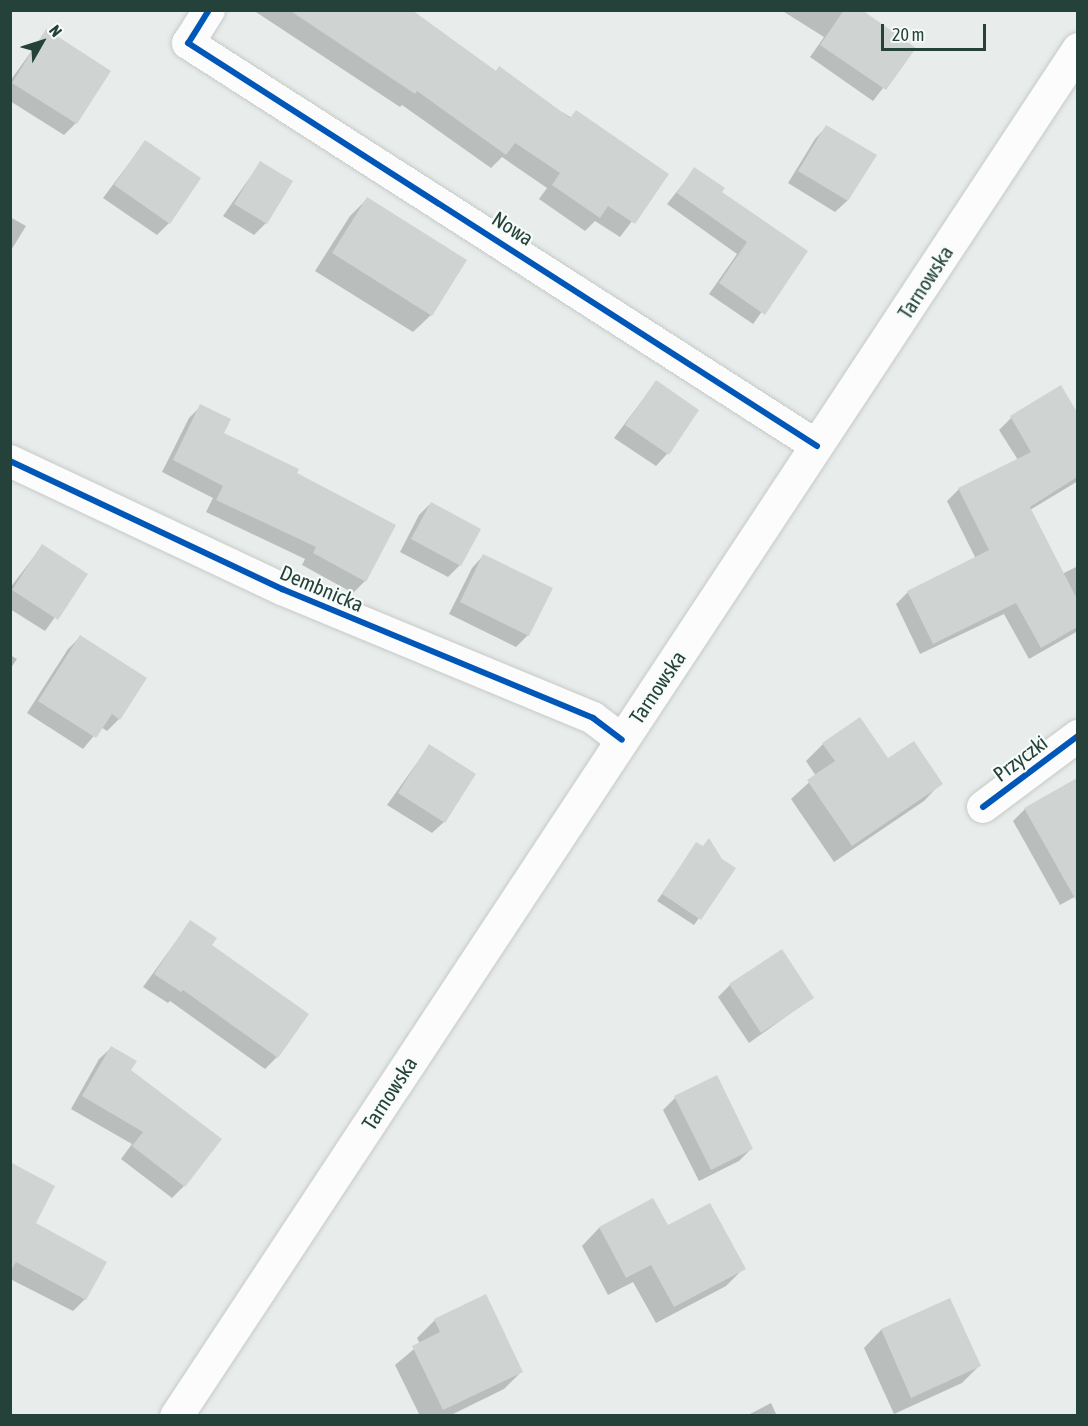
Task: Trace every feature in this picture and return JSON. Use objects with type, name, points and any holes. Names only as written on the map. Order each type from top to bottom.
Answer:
[{"type":"main road","name":"Tarnowska","points":[[176,1416],[1077,49]]},
{"type":"street","name":"Nowa","points":[[209,10],[188,43],[817,446]]},
{"type":"street","name":"Dembnicka","points":[[10,461],[282,589],[593,718],[622,740]]},
{"type":"street","name":"Przyczki","points":[[983,807],[1077,736]]},
{"type":"building","points":[[289,10],[412,10],[496,71],[499,66],[570,118],[576,110],[669,174],[635,224],[608,206],[600,218],[552,185],[560,173],[515,143],[506,155],[417,91],[415,94]]},
{"type":"building","points":[[844,10],[862,10],[916,48],[886,90],[820,45]]},
{"type":"building","points":[[46,29],[111,71],[77,124],[12,83]]},
{"type":"building","points":[[826,125],[877,155],[848,201],[798,171]]},
{"type":"building","points":[[145,140],[201,178],[170,224],[114,185]]},
{"type":"building","points":[[260,161],[293,181],[267,224],[234,204]]},
{"type":"building","points":[[694,167],[725,188],[722,192],[808,251],[765,315],[719,283],[747,242],[677,193]]},
{"type":"building","points":[[367,197],[467,260],[432,316],[332,253]]},
{"type":"building","points":[[656,380],[699,410],[669,455],[625,425]]},
{"type":"building","points":[[1061,385],[1077,412],[1077,477],[1030,507],[1077,599],[1077,627],[1041,648],[1016,603],[933,644],[907,591],[989,550],[958,488],[1031,452],[1010,416]]},
{"type":"building","points":[[200,404],[231,419],[224,433],[299,469],[297,473],[396,525],[366,582],[313,553],[316,547],[216,500],[223,486],[173,460]]},
{"type":"building","points":[[431,502],[481,529],[461,566],[411,539]]},
{"type":"building","points":[[42,544],[88,574],[58,620],[12,590]]},
{"type":"building","points":[[483,554],[553,588],[529,636],[460,602]]},
{"type":"building","points":[[80,635],[147,678],[120,720],[112,714],[96,738],[38,701]]},
{"type":"building","points":[[860,717],[888,758],[914,741],[943,784],[852,846],[807,780],[835,761],[822,743]]},
{"type":"building","points":[[429,744],[476,774],[445,823],[398,793]]},
{"type":"building","points":[[1077,778],[1077,902],[1024,808]]},
{"type":"building","points":[[709,838],[722,859],[736,868],[701,920],[662,894],[696,842],[703,846]]},
{"type":"building","points":[[190,920],[217,938],[212,945],[309,1014],[278,1058],[183,990],[181,992],[154,974]]},
{"type":"building","points":[[782,949],[814,998],[761,1033],[729,984]]},
{"type":"building","points":[[111,1046],[137,1061],[131,1070],[222,1139],[185,1187],[132,1146],[143,1132],[82,1096]]},
{"type":"building","points":[[717,1075],[753,1149],[711,1170],[674,1096]]},
{"type":"building","points":[[10,1162],[55,1186],[36,1223],[107,1262],[86,1300],[16,1262],[10,1273]]},
{"type":"building","points":[[653,1198],[668,1225],[710,1203],[746,1269],[674,1307],[651,1265],[626,1278],[599,1227]]},
{"type":"building","points":[[486,1294],[523,1372],[443,1410],[412,1346],[440,1332],[434,1319]]},
{"type":"building","points":[[950,1298],[981,1366],[911,1398],[881,1329]]},
{"type":"cycle path","points":[[209,10],[188,43],[817,446]]},
{"type":"cycle path","points":[[10,461],[282,589],[593,718],[622,740]]},
{"type":"cycle path","points":[[983,807],[1078,736]]}]
